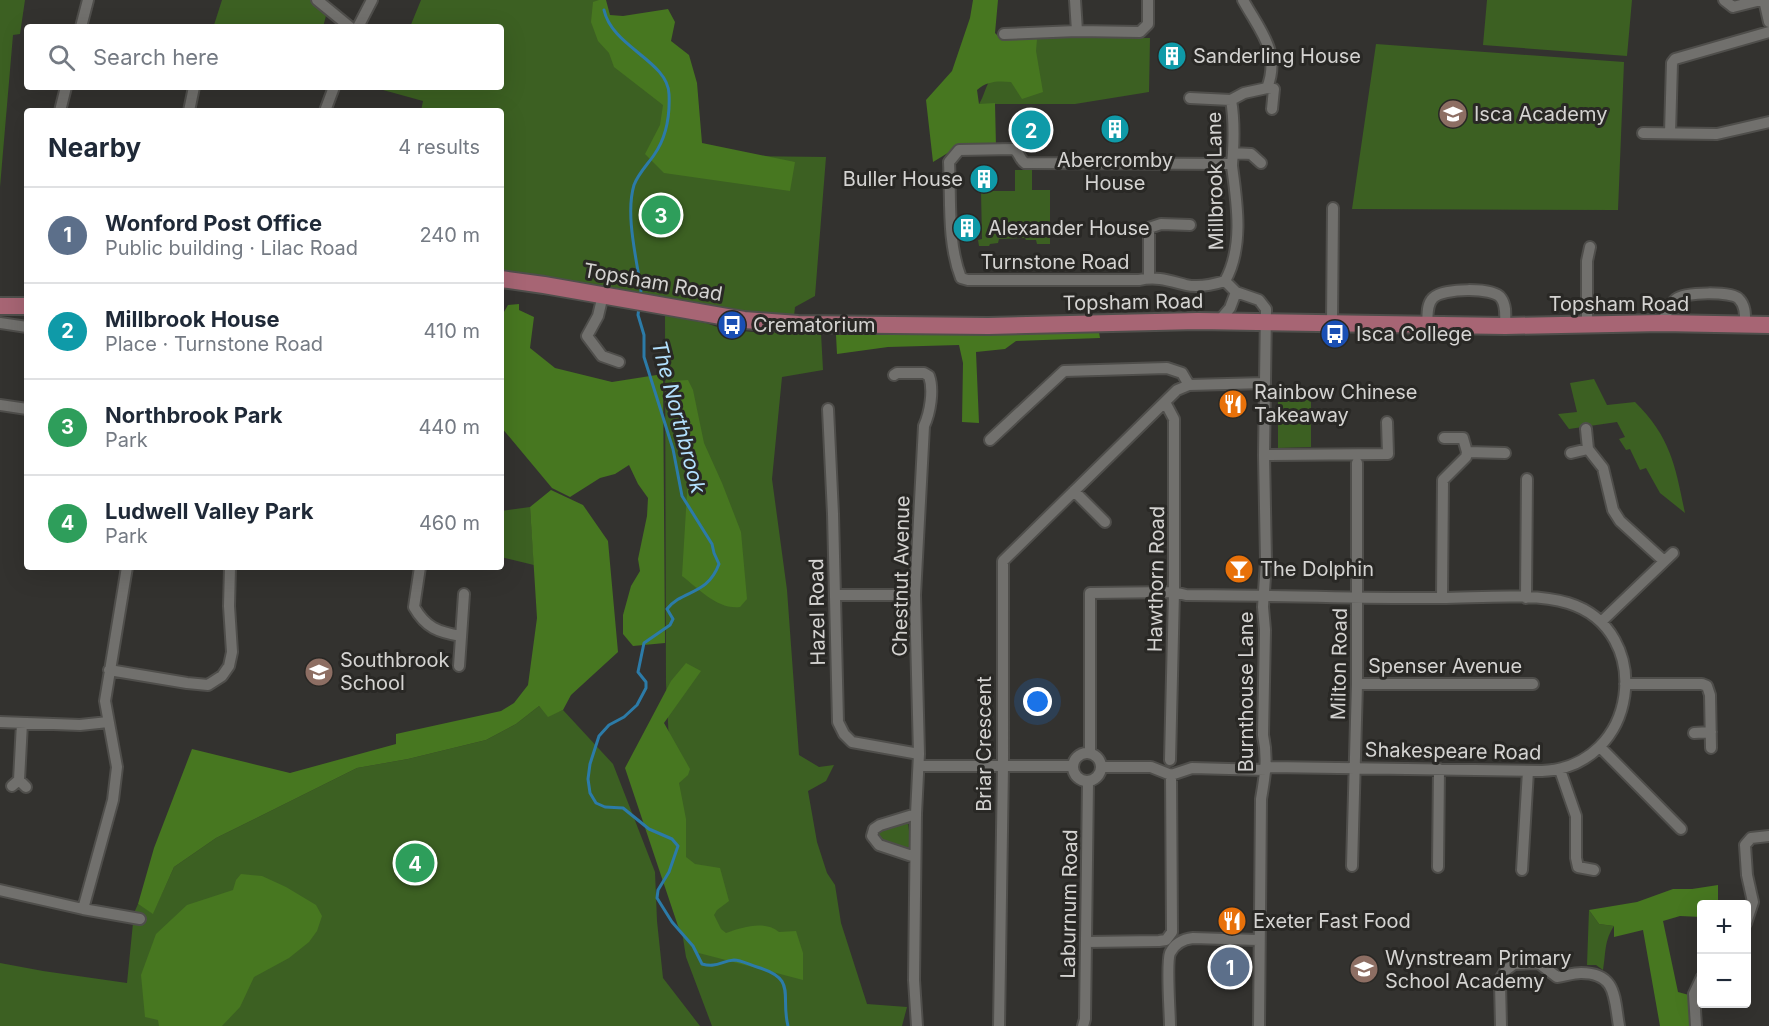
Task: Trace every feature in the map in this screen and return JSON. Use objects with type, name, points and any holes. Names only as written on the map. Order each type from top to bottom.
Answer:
[{"type":"main road","name":"Topsham Road","points":[[504,279],[744,320],[798,324],[988,326],[1219,321],[1505,326],[1662,323],[1769,325]]},
{"type":"main road","points":[[0,306],[24,306]]},
{"type":"street","points":[[82,24],[88,0]]},
{"type":"street","points":[[316,0],[346,24]]},
{"type":"street","points":[[360,24],[372,0]]},
{"type":"street","points":[[1075,0],[1077,31]]},
{"type":"street","points":[[1004,34],[1077,31],[1140,32],[1148,24],[1148,0]]},
{"type":"street","points":[[1724,0],[1733,7],[1762,0],[1769,22]]},
{"type":"street","points":[[1244,1],[1272,53],[1270,88],[1272,109]]},
{"type":"street","points":[[1670,133],[1672,63],[1675,59],[1769,32]]},
{"type":"street","name":"Millbrook Lane","points":[[1225,281],[1235,258],[1236,241],[1236,187],[1232,159],[1231,100],[1244,93],[1270,88]]},
{"type":"street","points":[[61,108],[65,90]]},
{"type":"street","points":[[190,108],[193,90]]},
{"type":"street","points":[[326,108],[333,90]]},
{"type":"street","points":[[1190,98],[1231,100]]},
{"type":"street","points":[[1643,133],[1717,134],[1769,122]]},
{"type":"street","name":"Turnstone Road","points":[[1225,281],[1201,287],[1149,277],[1139,280],[968,280],[961,278],[951,237],[949,162],[959,150],[1014,149],[1018,151],[1021,161],[1025,163],[1075,169],[1220,164],[1251,154],[1261,163]]},
{"type":"street","points":[[1332,322],[1333,208]]},
{"type":"street","points":[[1149,277],[1149,228],[1161,224],[1190,225]]},
{"type":"street","points":[[1587,324],[1587,261],[1590,247]]},
{"type":"street","points":[[1225,281],[1236,292],[1262,302],[1266,309],[1266,322]]},
{"type":"street","points":[[1427,325],[1428,305],[1432,299],[1443,292],[1459,291],[1494,293],[1499,296],[1505,306],[1505,326]]},
{"type":"street","points":[[1219,321],[1230,308],[1236,292]]},
{"type":"street","points":[[1662,323],[1677,298],[1683,295],[1727,293],[1736,295],[1742,302],[1745,325]]},
{"type":"street","points":[[603,295],[598,316],[587,336],[602,356],[619,362]]},
{"type":"street","name":"Burnthouse Lane","points":[[1258,1026],[1261,799],[1266,768],[1263,735],[1265,630],[1263,597],[1266,561],[1264,455],[1266,322]]},
{"type":"street","points":[[0,323],[24,327]]},
{"type":"street","points":[[990,440],[1064,371],[1167,368],[1182,373],[1190,385],[1265,383]]},
{"type":"street","name":"Chestnut Avenue","points":[[894,375],[924,373],[931,379],[931,397],[924,426],[915,595],[919,760],[914,980],[917,1026]]},
{"type":"street","name":"Briar Crescent","points":[[999,1026],[1003,766],[1002,564],[1006,557],[1177,390],[1190,385]]},
{"type":"street","name":"Hawthorn Road","points":[[1165,402],[1174,419],[1174,592],[1170,760]]},
{"type":"street","points":[[0,405],[24,409]]},
{"type":"street","name":"Hazel Road","points":[[828,409],[837,714],[840,728],[852,741],[919,760],[1003,766],[1072,766]]},
{"type":"street","points":[[1264,455],[1392,454],[1387,422]]},
{"type":"street","points":[[1586,429],[1588,450],[1603,468],[1610,505],[1620,521],[1664,561]]},
{"type":"street","points":[[1442,598],[1443,480],[1466,457],[1467,452],[1463,438],[1444,438]]},
{"type":"street","points":[[1571,453],[1588,450]]},
{"type":"street","points":[[1467,452],[1505,453]]},
{"type":"street","name":"Milton Road","points":[[1352,866],[1357,684],[1357,462]]},
{"type":"street","points":[[1526,598],[1527,479]]},
{"type":"street","points":[[1074,491],[1106,522]]},
{"type":"street","points":[[1601,622],[1673,553]]},
{"type":"street","points":[[83,909],[113,800],[117,767],[105,701],[127,570]]},
{"type":"street","points":[[110,670],[208,685],[222,676],[230,666],[232,652],[229,606],[230,570]]},
{"type":"street","points":[[420,570],[414,607],[427,625],[461,636]]},
{"type":"street","name":"Shakespeare Road","points":[[1090,753],[1090,593],[1174,592],[1186,595],[1263,597],[1546,598],[1570,603],[1601,622],[1620,654],[1625,684],[1620,714],[1610,734],[1600,747],[1585,759],[1560,770],[1192,768],[1171,776]]},
{"type":"street","points":[[459,666],[464,594]]},
{"type":"street","points":[[835,595],[915,595]]},
{"type":"street","name":"Spenser Avenue","points":[[1357,684],[1533,684]]},
{"type":"street","points":[[1625,684],[1702,684],[1707,686],[1710,695],[1711,748]]},
{"type":"street","points":[[0,722],[80,725],[108,722]]},
{"type":"street","points":[[19,784],[22,723]]},
{"type":"street","points":[[1694,733],[1712,732]]},
{"type":"street","points":[[1600,747],[1681,829]]},
{"type":"street","points":[[1090,753],[1098,758],[1102,767],[1099,776],[1088,782],[1078,779],[1072,766],[1081,754],[1090,753]]},
{"type":"street","points":[[1087,942],[1159,941],[1166,940],[1172,932],[1171,776],[1151,767],[1102,767]]},
{"type":"street","points":[[1438,867],[1439,769]]},
{"type":"street","points":[[1560,770],[1576,816],[1578,867],[1594,870]]},
{"type":"street","points":[[1522,870],[1528,771]]},
{"type":"street","name":"Laburnum Road","points":[[1083,1026],[1087,942],[1088,782]]},
{"type":"street","points":[[915,857],[879,845],[874,842],[872,836],[874,829],[880,825],[916,814]]},
{"type":"street","points":[[1751,908],[1753,902],[1747,875],[1745,845],[1756,836],[1769,836]]},
{"type":"street","points":[[0,890],[140,919]]},
{"type":"street","points":[[1170,1026],[1169,955],[1183,939],[1258,940]]},
{"type":"street","points":[[1501,1026],[1500,978],[1514,964],[1535,963],[1540,964],[1557,977],[1578,973],[1599,975],[1604,978],[1612,988],[1619,1026]]},
{"type":"street","points":[[1696,1026],[1694,994],[1697,987]]},
{"type":"green space","points":[[0,0],[25,0],[20,34],[13,35],[0,187]]},
{"type":"green space","points":[[222,0],[310,0],[327,12],[324,24],[214,24]]},
{"type":"green space","points":[[421,0],[601,0],[604,14],[658,71],[679,155],[826,157],[815,296],[795,307],[794,316],[739,312],[504,273],[504,108],[422,108],[423,101],[383,90],[504,90],[504,24],[411,24]]},
{"type":"green space","points":[[606,0],[610,15],[623,16],[668,9],[675,22],[671,41],[689,55],[697,83],[702,143],[795,162],[790,191],[664,173],[645,154],[660,125],[663,105],[614,67],[609,53],[598,41],[591,22],[593,2]]},
{"type":"green space","points":[[973,0],[998,0],[995,33],[999,37],[1037,39],[1036,51],[1043,92],[1022,99],[1011,82],[993,82],[981,87],[977,90],[979,104],[995,103],[996,147],[956,148],[933,162],[926,100],[952,71],[970,18]]},
{"type":"green space","points":[[1487,0],[1632,0],[1627,56],[1483,45]]},
{"type":"green space","points":[[1000,38],[1150,38],[1149,92],[1075,104],[979,104],[990,80]]},
{"type":"green space","points":[[1376,44],[1624,62],[1618,210],[1352,209]]},
{"type":"green space","points":[[1015,170],[1032,170],[1032,190],[1050,190],[1050,244],[1037,244],[1036,240],[1025,238],[999,239],[998,243],[979,246],[978,240],[982,239],[981,191],[1015,191]]},
{"type":"green space","points":[[519,304],[519,310],[534,317],[530,348],[555,368],[612,382],[663,374],[665,643],[633,646],[623,634],[623,615],[631,586],[640,571],[638,559],[647,516],[648,498],[629,465],[615,474],[600,478],[570,497],[552,488],[504,431],[504,312],[508,305]]},
{"type":"green space","points":[[665,315],[706,323],[723,329],[821,333],[823,370],[782,377],[772,479],[787,590],[799,755],[819,767],[834,765],[826,781],[808,791],[817,842],[827,873],[835,885],[841,923],[867,1004],[907,1007],[902,1026],[712,1026],[686,957],[677,900],[666,683]]},
{"type":"green space","points":[[1099,332],[1100,338],[1016,341],[1005,349],[976,352],[979,423],[962,422],[963,363],[959,345],[888,347],[837,354],[836,335],[1001,335]]},
{"type":"green space","points":[[1594,379],[1607,405],[1635,402],[1657,428],[1670,453],[1685,513],[1660,493],[1646,468],[1640,470],[1630,449],[1626,450],[1619,439],[1625,437],[1617,422],[1569,429],[1558,414],[1577,412],[1570,383]]},
{"type":"green space","points":[[688,380],[693,390],[704,443],[741,532],[747,599],[740,607],[716,602],[682,576],[688,477],[671,399],[672,381]]},
{"type":"green space","points":[[1311,398],[1311,447],[1278,448],[1278,399]]},
{"type":"green space","points":[[551,490],[583,505],[608,541],[618,652],[571,695],[563,710],[548,717],[539,706],[516,724],[486,740],[408,759],[357,768],[216,838],[174,867],[153,914],[138,904],[154,848],[192,749],[290,773],[396,744],[396,734],[501,711],[514,703],[528,685],[537,618],[530,507]]},
{"type":"green space","points":[[530,507],[534,565],[504,558],[504,511]]},
{"type":"green space","points":[[686,663],[701,671],[664,723],[690,769],[688,775],[679,783],[686,819],[686,857],[695,864],[720,868],[729,901],[714,915],[721,929],[726,933],[760,925],[779,932],[796,931],[803,953],[803,980],[695,952],[678,926],[625,768],[671,681]]},
{"type":"green space","points":[[539,706],[548,716],[563,710],[613,764],[655,872],[663,978],[700,1026],[0,1026],[0,963],[127,983],[134,913],[138,904],[153,913],[174,867],[216,838],[357,768],[408,759],[486,740],[516,724]]},
{"type":"green space","points":[[908,822],[911,848],[881,842],[877,837],[878,831]]},
{"type":"green space","points":[[241,874],[262,876],[316,905],[322,916],[317,931],[309,942],[289,958],[254,977],[240,1007],[222,1026],[159,1026],[158,1020],[145,1017],[141,975],[156,934],[187,905],[233,890]]},
{"type":"green space","points":[[1718,885],[1718,900],[1697,900],[1697,917],[1680,916],[1663,921],[1678,992],[1689,995],[1694,1026],[1660,1026],[1643,930],[1614,937],[1614,926],[1599,924],[1589,910],[1637,902],[1673,889]]},
{"type":"green space","points":[[1589,910],[1599,924],[1614,926],[1607,942],[1603,970],[1596,965],[1587,965]]},
{"type":"waterway","name":"The Northbrook","points":[[604,10],[617,34],[660,72],[669,94],[669,110],[664,134],[654,155],[640,173],[634,185],[632,197],[631,223],[641,290],[640,298]]},
{"type":"waterway","name":"The Northbrook","points":[[639,307],[638,315],[644,335],[644,357],[673,449],[682,496],[712,544],[719,564],[708,582],[680,598],[667,609],[673,619],[670,625],[644,643],[638,672],[646,682],[646,688],[637,705],[624,717],[609,725],[599,736],[590,764],[588,779],[590,793],[596,803],[605,807],[623,808],[649,829],[672,839],[678,846],[669,872],[658,890],[657,898],[672,922],[693,946],[702,964],[715,965],[737,960],[778,977],[785,989],[788,1026]]},
{"type":"place","name":"Sanderling House","points":[[1172,56]]},
{"type":"place","name":"Isca Academy","points":[[1453,114]]},
{"type":"place","name":"Abercromby House","points":[[1115,129]]},
{"type":"place","name":"Millbrook House","points":[[1031,130]]},
{"type":"place","name":"Buller House","points":[[984,179]]},
{"type":"place","name":"Northbrook Park","points":[[661,215]]},
{"type":"place","name":"Alexander House","points":[[967,228]]},
{"type":"place","name":"Crematorium","points":[[732,325]]},
{"type":"place","name":"Isca College","points":[[1335,334]]},
{"type":"place","name":"Rainbow Chinese Takeaway","points":[[1233,404]]},
{"type":"place","name":"The Dolphin","points":[[1239,569]]},
{"type":"place","name":"Southbrook School","points":[[319,672]]},
{"type":"place","name":"Ludwell Valley Park","points":[[415,863]]},
{"type":"place","name":"Exeter Fast Food","points":[[1232,921]]},
{"type":"place","name":"Wonford Post Office","points":[[1230,967]]},
{"type":"place","name":"Wynstream Primary School Academy","points":[[1364,969]]}]
